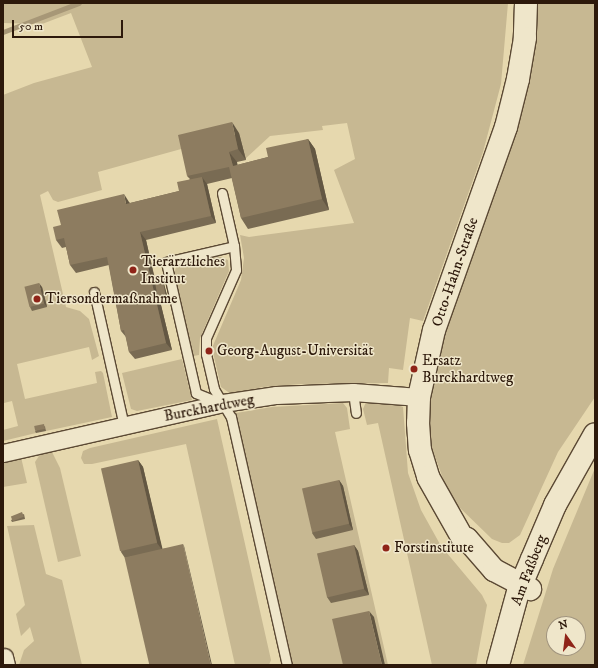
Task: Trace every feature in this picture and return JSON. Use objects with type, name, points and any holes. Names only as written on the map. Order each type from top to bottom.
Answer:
[{"type":"street","name":"Otto-Hahn-Straße","points":[[524,591],[494,570],[462,537],[428,478],[420,450],[419,397],[434,330],[506,127],[518,79],[525,38],[526,3]]},
{"type":"street","name":"Burckhardtweg","points":[[3,453],[223,403],[276,395],[353,392],[419,397]]},
{"type":"street","name":"Am Faßberg","points":[[498,665],[524,591],[562,509],[570,480],[595,434]]},
{"type":"street","name":"Am Faßberg","points":[[504,665],[524,591]]},
{"type":"lane","points":[[222,193],[236,260],[234,278],[205,344],[214,389],[231,417],[287,665]]},
{"type":"lane","points":[[223,403],[196,393],[166,262],[234,246]]},
{"type":"lane","points":[[94,292],[124,426]]},
{"type":"lane","points":[[353,392],[356,413]]},
{"type":"shaded area","points":[[3,3],[508,3],[501,84],[483,152],[423,321],[410,318],[403,370],[389,368],[388,383],[301,384],[263,387],[231,394],[221,387],[212,348],[241,280],[244,258],[240,235],[249,237],[354,223],[334,170],[355,159],[347,123],[322,126],[323,130],[270,136],[245,159],[239,133],[98,172],[102,190],[58,202],[53,200],[48,191],[40,195],[66,307],[80,311],[89,319],[99,356],[92,360],[89,347],[17,364],[25,399],[97,383],[95,372],[101,371],[103,373],[112,417],[46,431],[45,426],[36,433],[3,441],[3,430],[18,426],[12,401],[4,403],[3,400],[3,95],[34,83],[92,67],[71,13],[42,24],[3,23]]},
{"type":"shaded area","points":[[537,3],[595,3],[595,397],[558,452],[520,535],[509,543],[502,543],[492,539],[458,506],[445,484],[430,443],[428,404],[438,350],[531,76]]},
{"type":"shaded area","points":[[218,256],[228,260],[229,271],[200,338],[199,355],[193,356],[174,275],[176,267]]},
{"type":"shaded area","points":[[182,359],[192,400],[137,411],[131,409],[122,373]]},
{"type":"shaded area","points":[[366,402],[393,403],[403,407],[408,473],[421,510],[441,546],[482,595],[487,605],[476,665],[432,665],[378,423],[367,425],[363,409]]},
{"type":"shaded area","points":[[343,403],[347,408],[350,429],[335,432],[388,665],[292,665],[234,417],[236,413],[272,407]]},
{"type":"shaded area","points":[[217,419],[271,660],[269,665],[235,665],[186,444],[92,464],[84,464],[81,458],[83,451],[90,448]]},
{"type":"shaded area","points":[[51,450],[60,468],[81,556],[58,562],[35,462],[41,453]]},
{"type":"shaded area","points":[[21,457],[27,483],[3,487],[3,461]]},
{"type":"shaded area","points":[[595,468],[595,665],[523,665],[553,569]]},
{"type":"shaded area","points":[[34,525],[46,574],[62,580],[82,665],[19,665],[24,650],[34,641],[30,627],[21,636],[16,614],[25,605],[7,526]]},
{"type":"building","points":[[232,122],[238,149],[229,152],[233,166],[268,157],[266,148],[308,139],[322,199],[241,218],[229,167],[187,176],[178,135]]},
{"type":"building","name":"Tierärztliches Institut","points":[[202,177],[211,216],[140,232],[166,343],[129,352],[124,330],[121,331],[107,257],[70,265],[64,238],[56,240],[53,227],[61,225],[57,210],[124,194],[126,204],[179,191],[177,182]]},
{"type":"building","points":[[163,282],[166,297],[158,298],[155,284]]},
{"type":"building","name":"Tiersondermaßnahme","points":[[39,283],[44,303],[30,307],[24,287]]},
{"type":"building","points":[[44,424],[45,429],[35,431],[34,426]]},
{"type":"building","points":[[138,460],[157,543],[120,551],[101,469]]},
{"type":"building","points":[[339,480],[349,524],[312,532],[302,489]]},
{"type":"building","points":[[22,512],[24,517],[13,521],[11,516]]},
{"type":"building","points":[[183,544],[211,665],[149,665],[125,557]]},
{"type":"building","points":[[354,545],[364,589],[327,597],[317,554]]},
{"type":"building","points":[[369,611],[382,665],[343,665],[332,619]]},
{"type":"waterway","points":[[3,32],[79,3]]},
{"type":"place","name":"Tierärztliches Institut","points":[[133,270]]},
{"type":"place","name":"Tiersondermaßnahme","points":[[37,299]]},
{"type":"place","name":"Georg-August-Universität","points":[[209,351]]},
{"type":"place","name":"Ersatz Burckhardtweg","points":[[414,369]]},
{"type":"place","name":"Forstinstitute","points":[[386,548]]}]
